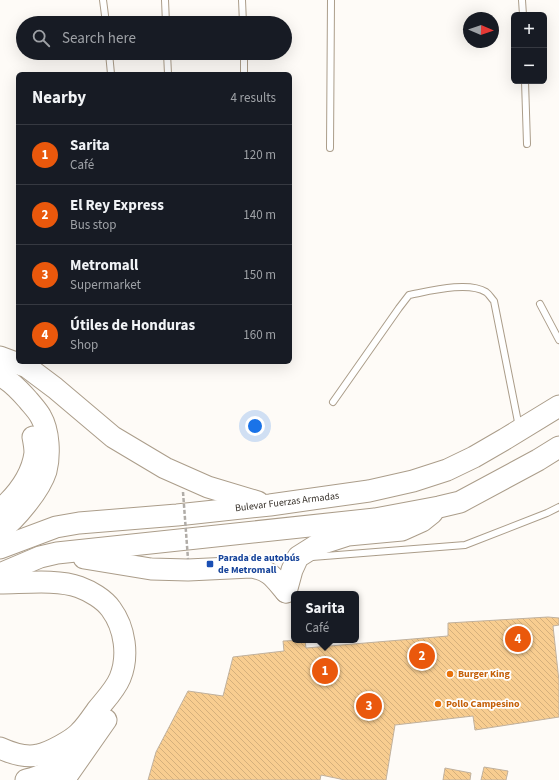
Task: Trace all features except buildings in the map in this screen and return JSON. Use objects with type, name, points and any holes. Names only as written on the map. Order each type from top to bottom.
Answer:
[{"type":"highway","points":[[0,357],[16,363]]},
{"type":"highway","points":[[19,364],[27,367],[55,388],[113,437],[164,468],[208,487],[270,505]]},
{"type":"highway","points":[[0,376],[21,392],[41,416],[47,432],[48,449],[46,471],[33,495],[0,531]]},
{"type":"highway","points":[[0,390],[19,407],[32,431],[35,452],[29,474],[13,498],[0,510]]},
{"type":"highway","name":"Bulevar Fuerzas Armadas","points":[[0,548],[56,527],[78,522],[162,516],[270,505],[369,491],[413,481],[447,470],[474,457],[520,431],[559,406]]},
{"type":"highway","points":[[0,576],[16,566],[40,557],[58,553],[375,519],[439,507],[460,502],[559,447]]},
{"type":"highway","points":[[58,553],[151,569],[188,570],[251,567],[260,568],[270,573],[286,592],[292,570],[298,557],[317,545],[348,535],[402,530],[422,521],[439,507]]},
{"type":"highway","points":[[0,576],[41,571],[83,573],[109,589],[123,605],[132,622],[136,639],[137,657],[132,680],[64,780]]},
{"type":"highway","points":[[0,583],[54,582],[78,586],[94,594],[110,608],[120,626],[125,648],[124,665],[116,686],[80,732],[72,750],[52,770],[36,778],[26,780]]},
{"type":"highway","points":[[0,748],[23,755],[38,755],[62,744],[80,732]]},
{"type":"lane","points":[[103,0],[105,16]]},
{"type":"lane","points":[[165,0],[166,16]]},
{"type":"lane","points":[[242,0],[243,16]]},
{"type":"lane","points":[[330,148],[331,0]]},
{"type":"lane","points":[[522,0],[523,12]]},
{"type":"lane","points":[[110,60],[111,72]]},
{"type":"lane","points":[[167,60],[168,72]]},
{"type":"lane","points":[[244,60],[244,72]]},
{"type":"lane","points":[[525,84],[527,144]]},
{"type":"lane","points":[[333,402],[409,295],[453,287],[479,289],[488,293],[494,302],[520,431]]},
{"type":"lane","points":[[540,304],[559,340]]},
{"type":"lane","points":[[292,570],[300,561],[316,556],[465,545],[559,507]]},
{"type":"path","points":[[184,492],[188,559]]},
{"type":"place","name":"Parada de autobús de Metromall","points":[[210,564]]},
{"type":"place","name":"Útiles de Honduras","points":[[518,639]]},
{"type":"place","name":"El Rey Express","points":[[422,656]]},
{"type":"place","name":"Sarita","points":[[325,671]]},
{"type":"place","name":"Burger King","points":[[450,674]]},
{"type":"place","name":"Pollo Campesino","points":[[438,704]]},
{"type":"place","name":"Metromall","points":[[369,706]]}]
